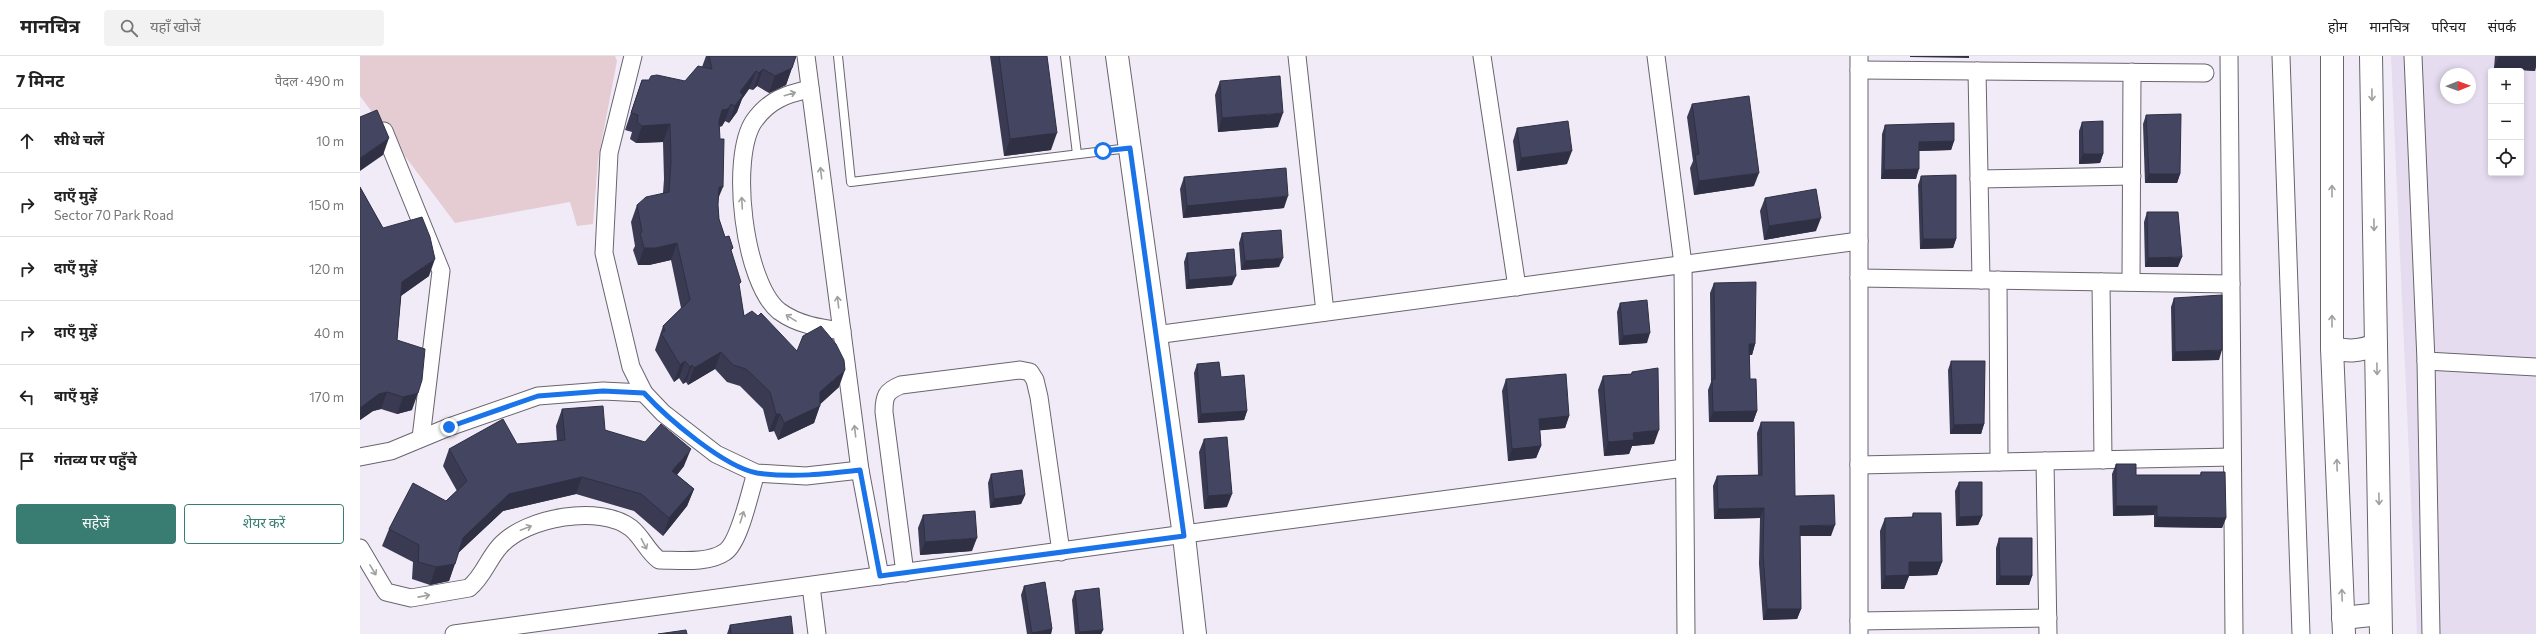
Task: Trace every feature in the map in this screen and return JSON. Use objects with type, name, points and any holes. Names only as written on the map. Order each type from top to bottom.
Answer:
[{"type":"street","points":[[633,56],[609,153],[604,253],[631,367],[644,393],[663,413],[716,454],[756,473],[806,476],[860,470]]},
{"type":"street","points":[[806,56],[860,470],[880,576]]},
{"type":"street","points":[[1117,56],[1184,536],[1195,634]]},
{"type":"street","points":[[1297,56],[1325,312]]},
{"type":"street","points":[[1482,56],[1516,287]]},
{"type":"street","points":[[1656,56],[1683,264],[1686,634]]},
{"type":"street","points":[[2229,56],[2234,634]]},
{"type":"street","points":[[2281,56],[2301,634]]},
{"type":"street","points":[[2332,56],[2332,348],[2343,626],[2381,624],[2371,56]]},
{"type":"street","points":[[2413,56],[2426,361],[2432,634]]},
{"type":"street","points":[[2044,461],[2048,626],[1859,627],[1859,63],[1977,71],[2205,73]]},
{"type":"street","points":[[1977,71],[1981,280]]},
{"type":"street","points":[[2131,282],[2132,72]]},
{"type":"street","points":[[810,89],[779,98],[767,105],[753,122],[746,141],[741,167],[742,206],[748,240],[758,272],[765,292],[778,310],[796,321],[816,328],[842,331]]},
{"type":"street","points":[[384,131],[440,271],[421,438]]},
{"type":"street","points":[[1979,179],[2132,176]]},
{"type":"street","points":[[1155,335],[1859,241]]},
{"type":"street","points":[[1859,278],[2231,284]]},
{"type":"street","points":[[1998,280],[1999,462]]},
{"type":"street","points":[[2101,282],[2103,460]]},
{"type":"street","points":[[2332,348],[2348,352],[2361,351],[2376,345]]},
{"type":"street","points":[[2426,361],[2536,367]]},
{"type":"street","points":[[905,573],[884,412],[884,397],[890,390],[901,386],[1020,370],[1030,372],[1035,380],[1039,397],[1061,552]]},
{"type":"street","points":[[360,457],[391,451],[421,438],[538,396],[603,391],[644,393]]},
{"type":"street","points":[[1859,465],[2232,457]]},
{"type":"street","points":[[454,634],[1184,536],[1236,527],[1684,468]]},
{"type":"street","points":[[360,548],[386,592],[412,598],[469,588],[476,583],[500,546],[523,529],[578,515],[615,519],[631,528],[643,540],[648,552],[658,560],[707,559],[725,552],[733,543],[756,473]]},
{"type":"street","points":[[811,586],[817,634]]},
{"type":"lane","points":[[838,56],[851,182],[1130,148]]},
{"type":"lane","points":[[1065,56],[1077,154]]},
{"type":"shaded area","points":[[360,56],[615,56],[617,61],[598,160],[593,224],[577,226],[570,202],[455,223],[360,96]]},
{"type":"shaded area","points":[[2391,56],[2536,56],[2536,634],[2417,634]]},
{"type":"building","points":[[709,56],[796,56],[792,68],[775,76],[763,69],[759,73],[756,71],[740,92],[743,95],[735,106],[731,104],[728,109],[722,110],[719,121],[720,139],[724,139],[723,187],[719,187],[719,219],[725,237],[729,236],[733,248],[731,250],[741,282],[739,284],[744,316],[752,311],[758,316],[761,313],[797,351],[803,336],[821,326],[836,344],[844,360],[845,370],[820,392],[820,406],[784,423],[780,414],[776,414],[770,392],[746,369],[733,365],[721,352],[694,368],[692,365],[690,367],[685,361],[680,365],[661,333],[665,331],[663,326],[690,300],[677,243],[656,248],[644,248],[640,233],[642,232],[637,205],[646,197],[669,192],[671,161],[670,124],[642,126],[637,122],[638,115],[631,113],[642,80],[649,80],[651,76],[657,75],[685,81],[698,66],[712,69]]},
{"type":"building","points":[[999,56],[1047,56],[1057,133],[1010,139]]},
{"type":"building","points":[[1280,76],[1283,113],[1222,118],[1220,81]]},
{"type":"building","points":[[1749,96],[1759,173],[1699,181],[1695,155],[1699,154],[1692,104]]},
{"type":"building","points":[[377,110],[389,138],[360,158],[360,117]]},
{"type":"building","points":[[2181,114],[2180,174],[2149,174],[2146,115]]},
{"type":"building","points":[[1568,121],[1572,151],[1521,158],[1517,128]]},
{"type":"building","points":[[2103,121],[2103,154],[2083,154],[2082,122]]},
{"type":"building","points":[[1954,123],[1954,141],[1919,142],[1919,169],[1884,170],[1885,125]]},
{"type":"building","points":[[1286,168],[1288,196],[1187,206],[1184,177]]},
{"type":"building","points":[[1956,175],[1956,239],[1923,239],[1921,176]]},
{"type":"building","points":[[360,187],[383,228],[422,217],[430,237],[435,259],[402,282],[397,340],[425,349],[422,380],[418,393],[403,397],[387,392],[379,394],[360,408]]},
{"type":"building","points":[[1816,189],[1821,218],[1769,226],[1765,198]]},
{"type":"building","points":[[2147,212],[2178,212],[2182,257],[2148,258]]},
{"type":"building","points":[[1281,230],[1283,258],[1245,261],[1242,233]]},
{"type":"building","points":[[1234,249],[1236,276],[1189,280],[1187,253]]},
{"type":"building","points":[[1756,282],[1755,344],[1749,344],[1750,379],[1756,379],[1757,411],[1713,412],[1712,379],[1715,379],[1714,283]]},
{"type":"building","points":[[2222,295],[2222,350],[2175,352],[2174,298]]},
{"type":"building","points":[[1647,300],[1650,333],[1623,336],[1620,303]]},
{"type":"building","points":[[1951,361],[1985,361],[1984,424],[1954,425]]},
{"type":"building","points":[[1219,362],[1221,377],[1244,375],[1247,411],[1201,414],[1197,364]]},
{"type":"building","points":[[1658,368],[1659,430],[1633,433],[1634,440],[1608,442],[1603,376],[1632,374],[1632,372]]},
{"type":"building","points":[[1566,374],[1569,416],[1539,419],[1541,446],[1512,449],[1506,379]]},
{"type":"building","points":[[603,406],[605,430],[645,442],[661,424],[691,449],[672,471],[694,489],[669,518],[641,494],[582,477],[509,494],[463,538],[455,564],[436,567],[418,562],[419,545],[389,529],[413,483],[446,501],[467,481],[449,449],[503,419],[517,444],[565,440],[562,409]]},
{"type":"building","points":[[1761,422],[1794,422],[1795,496],[1834,495],[1835,525],[1800,526],[1801,609],[1767,609],[1763,554],[1764,508],[1718,509],[1717,476],[1762,475]]},
{"type":"building","points":[[1227,437],[1232,494],[1208,496],[1204,439]]},
{"type":"building","points":[[2116,464],[2136,464],[2136,475],[2201,475],[2201,472],[2225,472],[2226,518],[2157,517],[2157,506],[2116,506]]},
{"type":"building","points":[[1022,470],[1025,495],[994,499],[991,474]]},
{"type":"building","points":[[1959,482],[1982,482],[1982,516],[1959,517]]},
{"type":"building","points":[[975,511],[977,538],[925,542],[923,515]]},
{"type":"building","points":[[1913,513],[1941,513],[1942,562],[1909,562],[1909,575],[1885,576],[1885,518],[1913,517]]},
{"type":"building","points":[[1999,538],[2032,538],[2032,576],[2000,576]]},
{"type":"building","points":[[1045,582],[1052,629],[1032,633],[1024,586]]},
{"type":"building","points":[[1099,588],[1103,630],[1079,632],[1075,591]]},
{"type":"building","points":[[791,616],[793,634],[731,634],[730,625]]},
{"type":"building","points":[[686,630],[687,634],[658,634]]},
{"type":"route","points":[[449,427],[538,396],[603,391],[644,393],[663,413],[716,454],[756,473],[806,476],[860,470],[880,576],[1184,536],[1130,148],[1103,151]]}]
